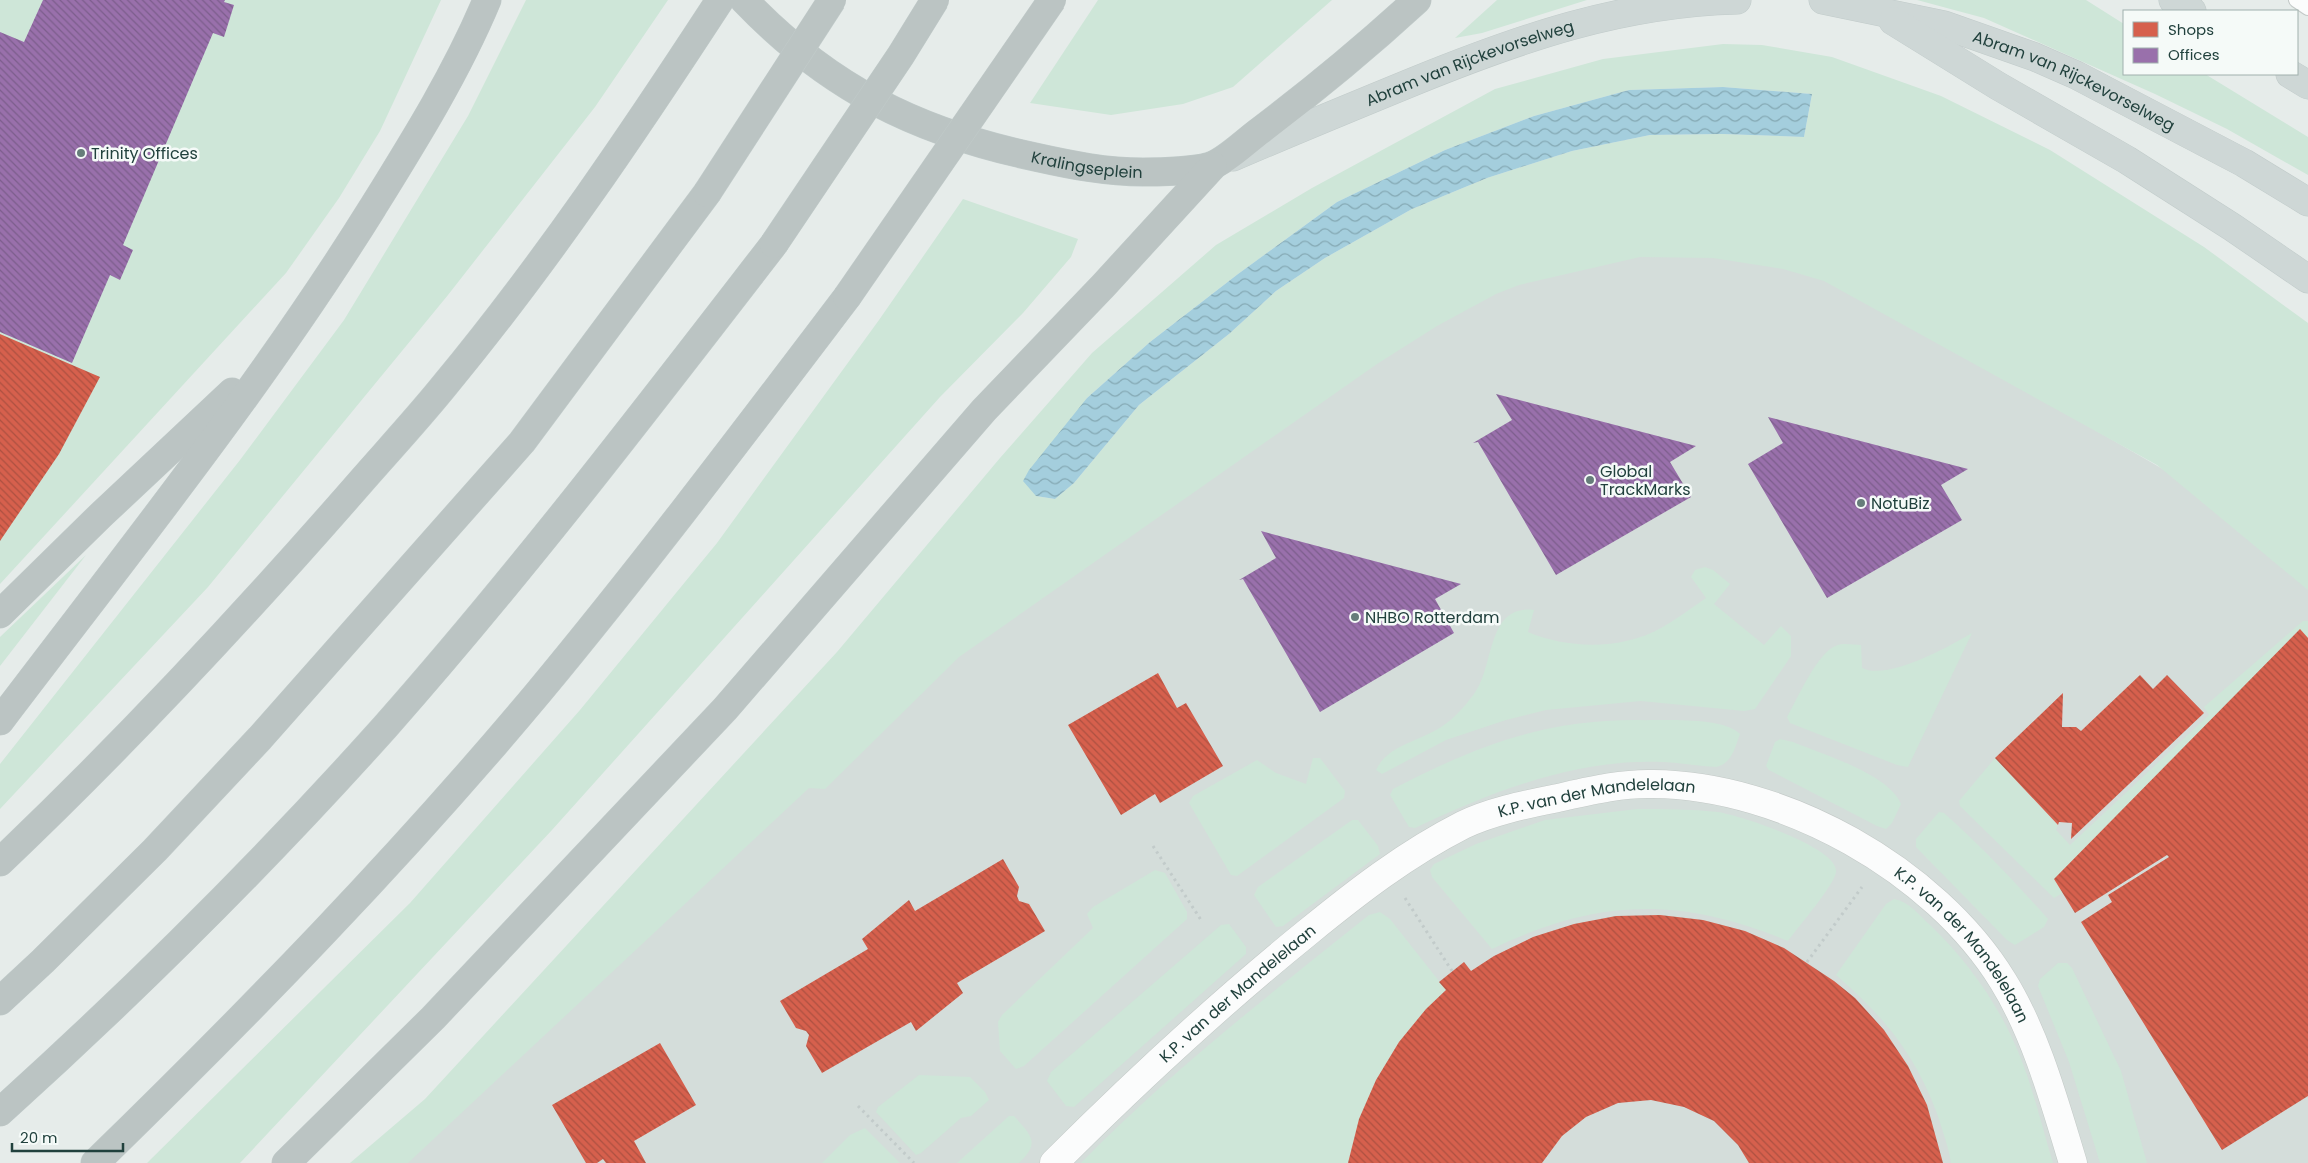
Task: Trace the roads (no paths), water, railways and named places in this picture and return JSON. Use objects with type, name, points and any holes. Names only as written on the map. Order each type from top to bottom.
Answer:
[{"type":"highway","points":[[0,721],[279,349],[343,255],[395,171],[452,71],[487,0]]},
{"type":"highway","points":[[0,862],[187,675],[283,570],[438,393],[540,262],[631,136],[720,0]]},
{"type":"highway","name":"Kralingseplein","points":[[744,0],[796,49],[831,75],[877,104],[922,124],[989,148],[1116,172],[1164,172],[1213,166],[1316,89],[1367,47],[1417,0]]},
{"type":"highway","points":[[0,1001],[44,962],[155,850],[253,745],[522,442],[707,193],[832,0]]},
{"type":"highway","points":[[0,1112],[193,928],[384,728],[541,541],[774,244],[901,55],[935,0]]},
{"type":"highway","points":[[95,1163],[190,1071],[395,855],[531,700],[672,524],[847,297],[1052,0]]},
{"type":"highway","points":[[286,1163],[433,1018],[725,709],[984,410],[1103,286],[1213,166]]},
{"type":"highway","points":[[0,614],[101,515],[279,349]]},
{"type":"main road","name":"Abram van Rijckevorselweg","points":[[1213,166],[1496,48],[1555,28],[1608,15],[1665,5],[1737,0]]},
{"type":"main road","name":"Abram van Rijckevorselweg","points":[[1823,0],[1944,25],[2035,57],[2068,72],[2244,163],[2308,202]]},
{"type":"main road","points":[[2173,0],[2190,10]]},
{"type":"main road","points":[[1869,8],[2127,160],[2232,227],[2308,279]]},
{"type":"main road","points":[[2292,75],[2308,85]]},
{"type":"street","name":"K.P. van der Mandelelaan","points":[[1054,1163],[1121,1097],[1244,984],[1415,850],[1467,823],[1499,812],[1600,789],[1651,784],[1702,788],[1755,798],[1806,817],[1882,860],[1938,905],[1965,932],[2004,982],[2039,1061],[2073,1163]]},
{"type":"lane","points":[[2296,0],[2308,8]]},
{"type":"water","points":[[1723,87],[1812,94],[1804,137],[1722,134],[1650,135],[1572,151],[1487,178],[1412,209],[1325,258],[1276,291],[1229,334],[1139,405],[1074,483],[1055,499],[1036,496],[1023,481],[1029,470],[1087,398],[1150,342],[1238,274],[1337,202],[1445,150],[1534,116],[1629,90]]},
{"type":"place","name":"Trinity Offices","points":[[81,153]]},
{"type":"place","name":"Global TrackMarks","points":[[1590,480]]},
{"type":"place","name":"NotuBiz","points":[[1861,503]]},
{"type":"place","name":"NHBO Rotterdam","points":[[1355,617]]}]
